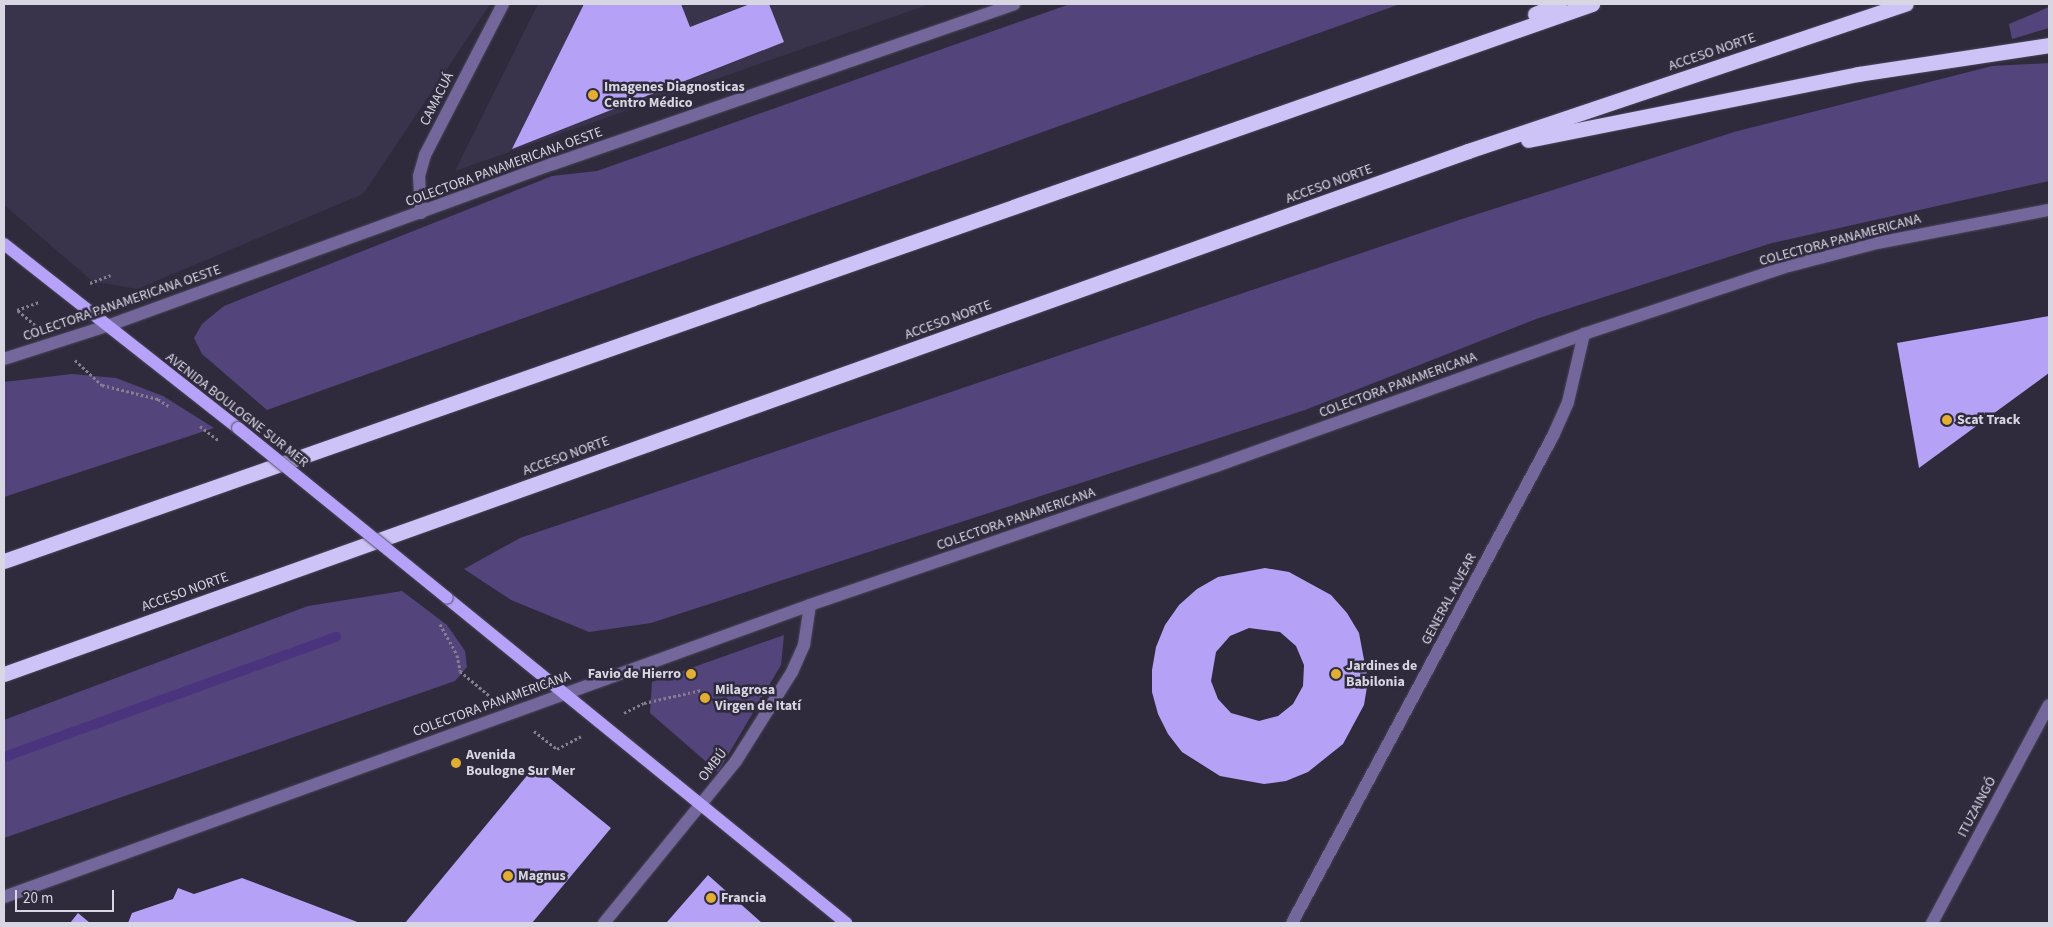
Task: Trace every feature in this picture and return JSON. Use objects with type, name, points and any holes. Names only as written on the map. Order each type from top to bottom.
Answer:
[{"type":"highway","points":[[1430,61],[1559,4]]},
{"type":"highway","points":[[4,561],[1592,4]]},
{"type":"highway","name":"ACCESO NORTE","points":[[4,674],[1468,152],[1906,4]]},
{"type":"highway","points":[[1468,152],[1858,74],[2049,45]]},
{"type":"main road","name":"AVENIDA BOULOGNE SUR MER","points":[[4,244],[238,428],[846,923]]},
{"type":"street","name":"CAMACUÁ","points":[[421,213],[419,176],[425,155],[503,4]]},
{"type":"street","name":"COLECTORA PANAMERICANA OESTE","points":[[4,359],[107,326],[1014,4]]},
{"type":"street","name":"COLECTORA PANAMERICANA","points":[[4,897],[810,605],[1216,466],[1584,334],[1797,264],[1877,243],[2049,210]]},
{"type":"street","name":"GENERAL ALVEAR","points":[[1292,923],[1553,436],[1568,402],[1584,334]]},
{"type":"street","name":"OMBÚ","points":[[604,923],[736,761],[792,672],[804,645],[810,605]]},
{"type":"street","name":"ITUZAINGÓ","points":[[1932,923],[2049,705]]},
{"type":"shaded area","points":[[4,4],[490,4],[363,194],[137,289],[92,281],[4,205]]},
{"type":"shaded area","points":[[538,4],[930,4],[455,171]]},
{"type":"shaded area","points":[[1070,4],[1400,4],[267,410],[202,354],[194,338],[202,324],[224,306],[552,176],[597,171]]},
{"type":"shaded area","points":[[2049,7],[2049,28],[2012,39],[2009,24]]},
{"type":"shaded area","points":[[2049,63],[2049,181],[1772,243],[1536,319],[1305,410],[651,623],[589,632],[511,600],[464,569],[520,538],[1459,220],[1734,132],[1992,66]]},
{"type":"shaded area","points":[[72,374],[116,378],[163,396],[214,428],[4,497],[4,382]]},
{"type":"shaded area","points":[[402,591],[447,625],[465,651],[467,667],[455,681],[4,838],[4,720],[308,606]]},
{"type":"shaded area","points":[[784,635],[781,665],[718,772],[650,713],[652,682]]},
{"type":"building","name":"Imagenes Diagnosticas Centro Médico","points":[[584,4],[681,4],[690,27],[750,4],[769,4],[784,42],[512,149]]},
{"type":"building","name":"Scat Track","points":[[2049,316],[2049,373],[1919,468],[1897,343]]},
{"type":"building","name":"Jardines de Babilonia","points":[[1265,568],[1289,572],[1331,595],[1347,613],[1359,633],[1368,681],[1364,705],[1343,744],[1308,772],[1286,781],[1264,784],[1220,776],[1182,752],[1168,734],[1158,714],[1152,692],[1152,670],[1156,647],[1165,625],[1179,605],[1197,589],[1218,577]],"holes":[[[1249,628],[1280,632],[1296,646],[1304,665],[1303,686],[1293,704],[1278,716],[1259,721],[1231,713],[1218,699],[1211,681],[1216,652],[1230,636]]]},
{"type":"building","name":"Magnus","points":[[535,766],[611,828],[532,923],[405,923]]},
{"type":"building","name":"Francia","points":[[708,875],[762,923],[667,922]]},
{"type":"building","points":[[242,878],[360,923],[128,923],[132,913],[173,899],[178,888],[194,894]]},
{"type":"building","points":[[78,913],[90,923],[70,923]]},
{"type":"waterway","points":[[4,757],[336,637]]},
{"type":"place","name":"Imagenes Diagnosticas Centro Médico","points":[[593,95]]},
{"type":"place","name":"Scat Track","points":[[1947,420]]},
{"type":"place","name":"Favio de Hierro","points":[[691,674]]},
{"type":"place","name":"Jardines de Babilonia","points":[[1336,674]]},
{"type":"place","name":"Milagrosa Virgen de Itatí","points":[[705,698]]},
{"type":"place","name":"Avenida Boulogne Sur Mer","points":[[456,763]]},
{"type":"place","name":"Magnus","points":[[508,876]]},
{"type":"place","name":"Francia","points":[[711,898]]}]
